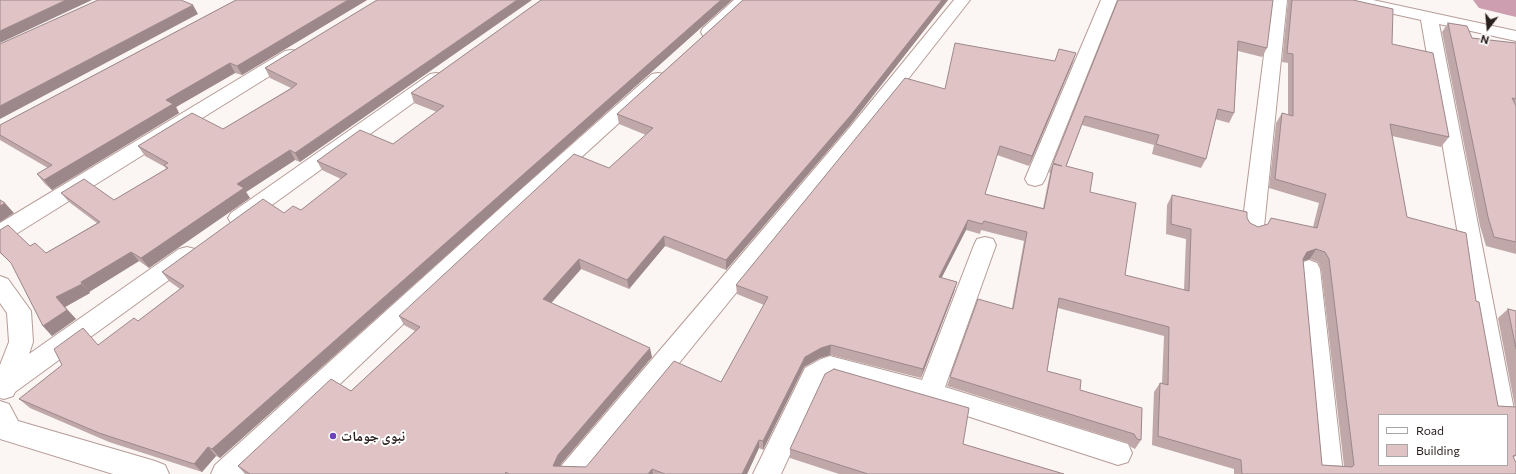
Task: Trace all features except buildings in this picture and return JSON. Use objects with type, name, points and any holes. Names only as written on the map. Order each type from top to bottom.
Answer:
[{"type":"street","points":[[694,45],[743,0]]},
{"type":"street","points":[[572,474],[858,130],[962,0]]},
{"type":"street","points":[[1035,179],[1109,0]]},
{"type":"street","points":[[1253,226],[1279,0]]},
{"type":"street","points":[[1351,0],[1516,36]]},
{"type":"street","points":[[1429,17],[1502,414]]},
{"type":"street","points":[[0,233],[307,46]]},
{"type":"street","points":[[226,227],[454,65]]},
{"type":"street","points":[[225,474],[524,198],[671,66]]},
{"type":"street","points":[[930,393],[985,245]]},
{"type":"street","points":[[3,393],[200,246]]},
{"type":"street","points":[[1309,269],[1330,474]]},
{"type":"street","points":[[0,285],[19,310],[21,342],[3,393]]},
{"type":"street","points":[[767,474],[814,376],[830,366],[930,393],[1118,453]]},
{"type":"street","points":[[0,412],[8,430],[155,474]]},
{"type":"street","points":[[1508,435],[1516,463]]},
{"type":"waterway","points":[[1493,0],[1516,5]]},
{"type":"place","name":"نبوی جومات","points":[[333,436]]}]
